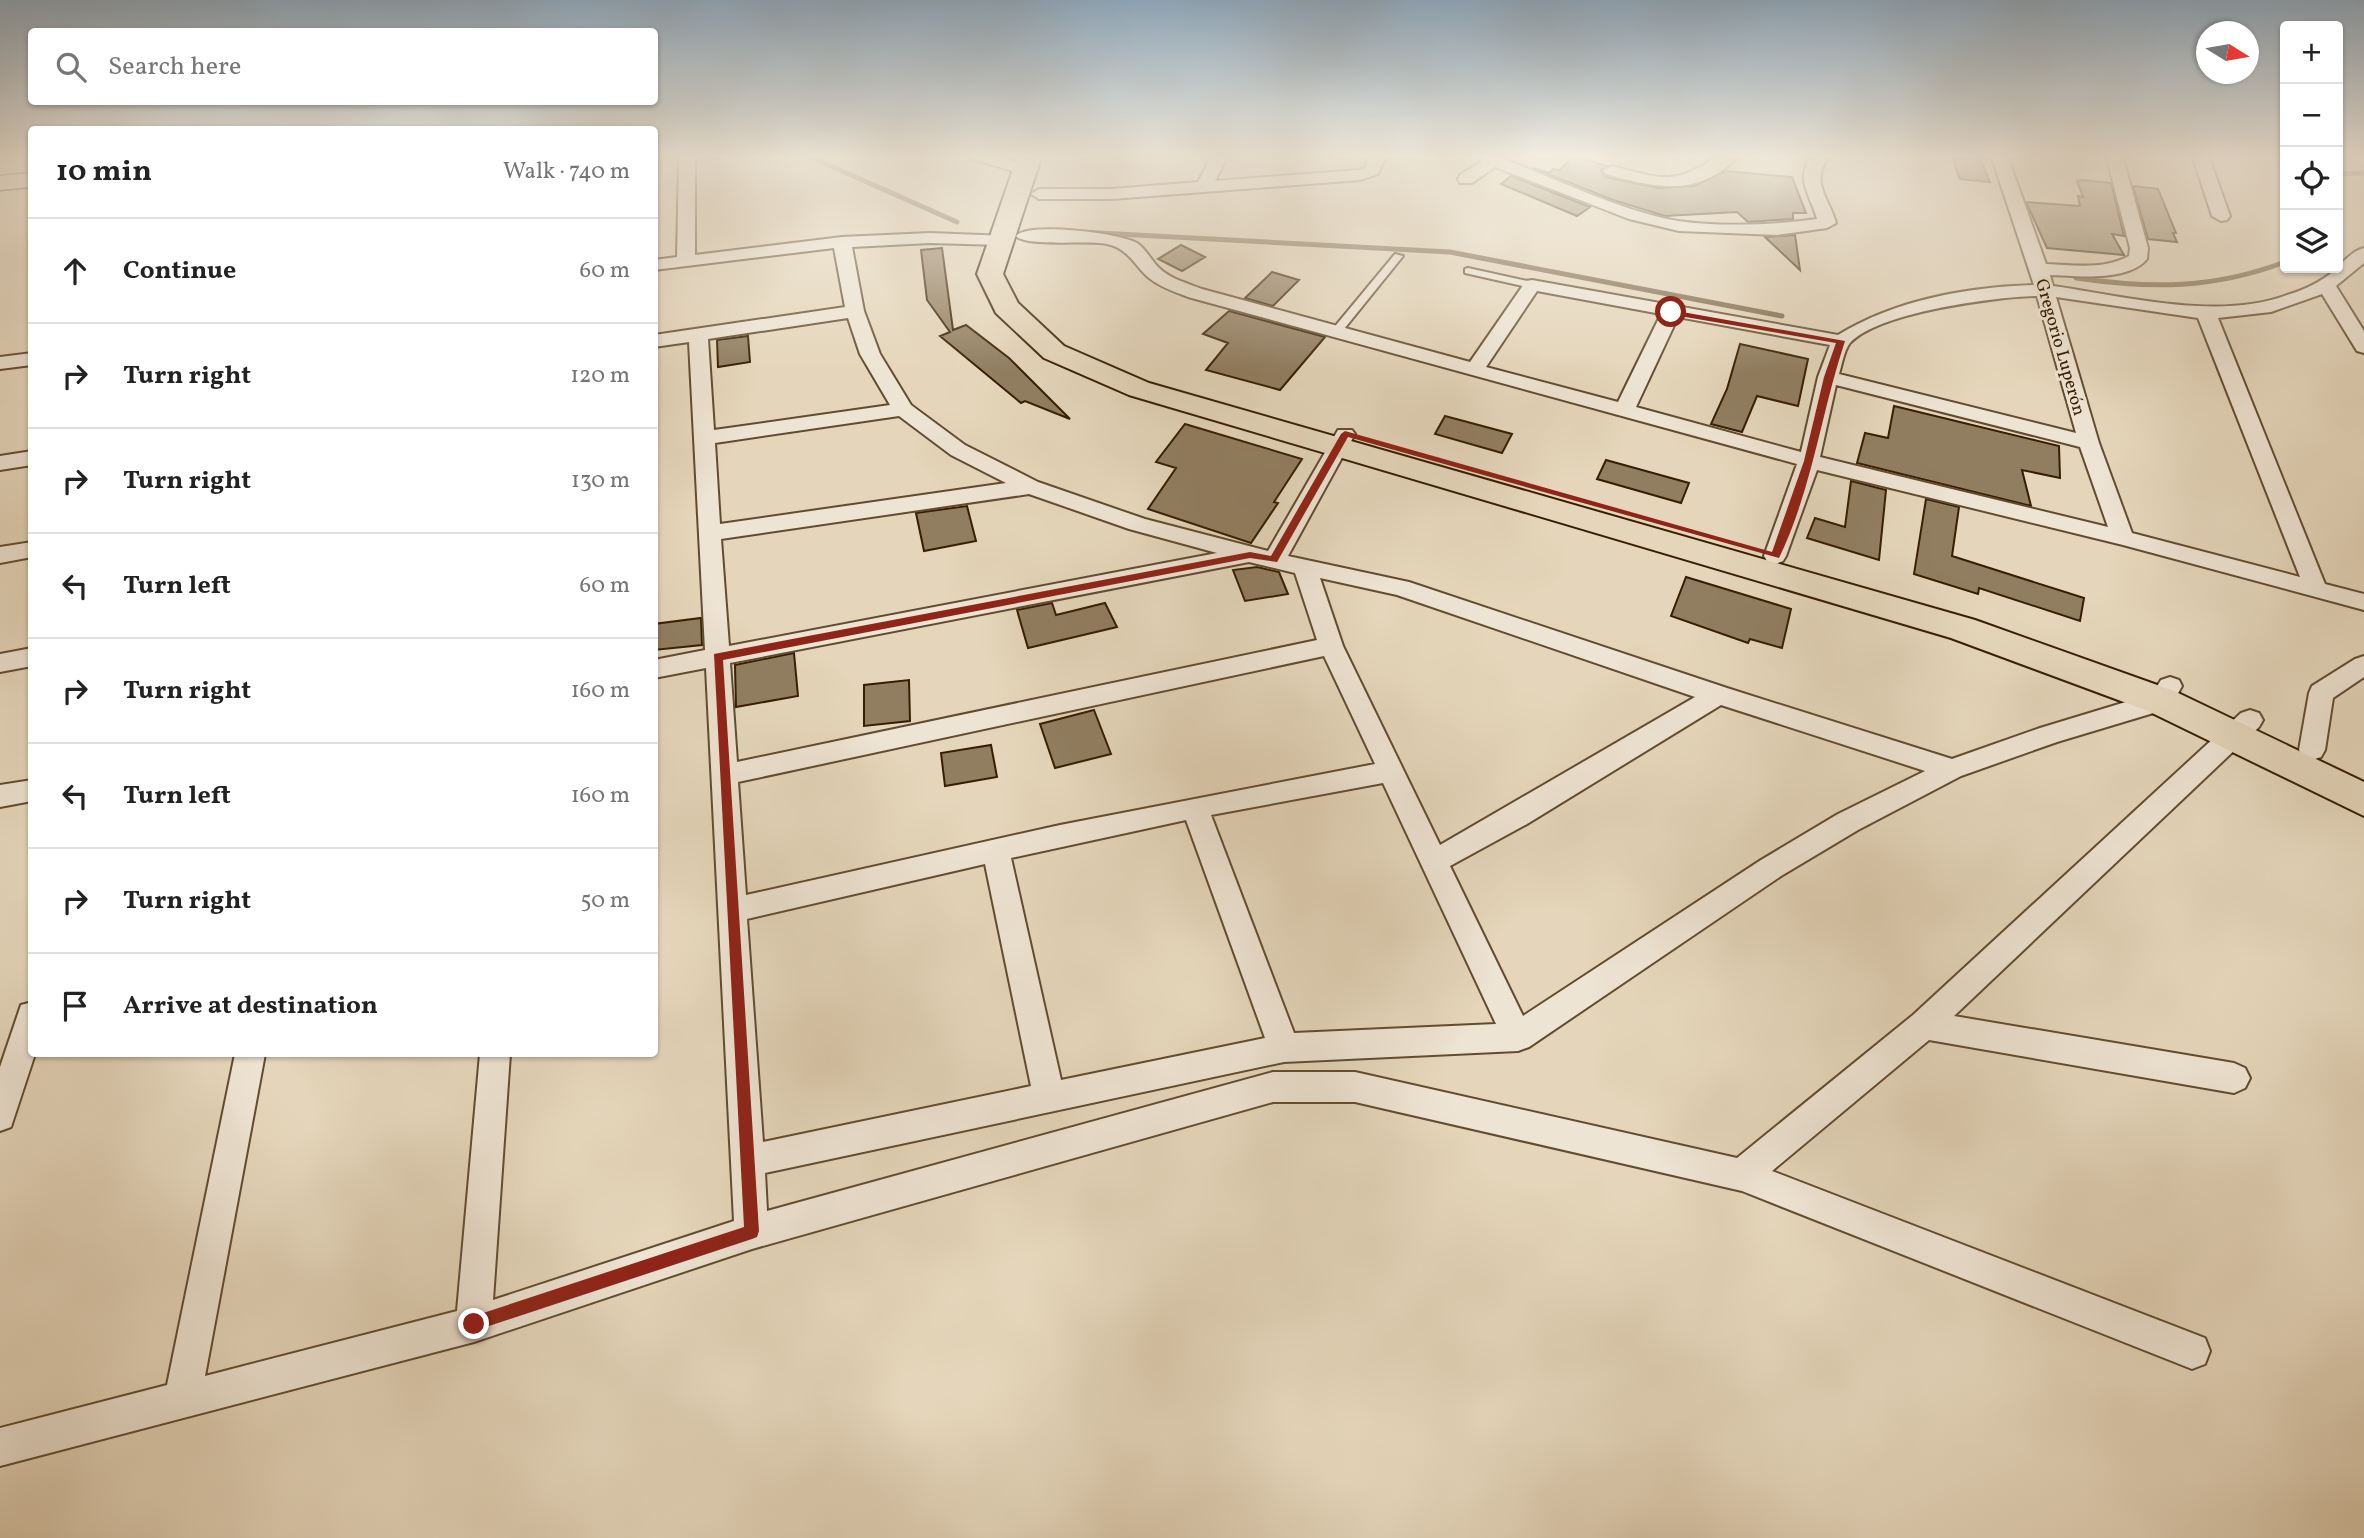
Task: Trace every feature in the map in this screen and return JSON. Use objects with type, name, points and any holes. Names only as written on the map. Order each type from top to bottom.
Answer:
[{"type":"main road","points":[[1017,227],[1013,238],[990,274],[1006,307],[1054,352],[1139,389],[1775,556],[1963,610],[2242,727],[2312,750],[2364,775]]},
{"type":"main road","points":[[1341,440],[2166,693]]},
{"type":"main road","points":[[2242,727],[2364,800]]},
{"type":"street","points":[[686,227],[686,261]]},
{"type":"street","points":[[1698,227],[1777,230],[1807,227]]},
{"type":"street","name":"Gregorio Luperón","points":[[2024,227],[2089,443],[2123,538]]},
{"type":"street","points":[[2039,269],[2108,270],[2127,267],[2138,259],[2139,248],[2133,227]]},
{"type":"street","points":[[658,264],[842,242],[930,238],[1097,239],[1118,242],[1132,247],[1151,270],[1170,283],[1195,293],[1809,461],[2123,538],[2364,602]]},
{"type":"street","points":[[842,242],[855,310],[870,354],[902,409],[958,450],[1030,487],[1137,524],[1305,568],[1401,588],[1718,695],[1952,769]]},
{"type":"street","points":[[1475,369],[1532,285],[1840,341],[1872,322],[1973,295],[2045,290],[2206,313],[2258,309],[2327,286],[2352,267],[2364,253]]},
{"type":"street","points":[[2327,286],[2364,347]]},
{"type":"street","points":[[658,340],[855,310]]},
{"type":"street","points":[[1625,411],[1671,312]]},
{"type":"street","points":[[2206,313],[2316,589]]},
{"type":"street","points":[[698,335],[752,1231]]},
{"type":"street","points":[[1775,556],[1809,461],[1828,377],[1840,341]]},
{"type":"street","points":[[0,363],[28,360]]},
{"type":"street","points":[[1828,377],[2089,443]]},
{"type":"street","points":[[704,438],[902,409]]},
{"type":"street","points":[[658,668],[1262,557],[1341,440]]},
{"type":"street","points":[[0,463],[28,459]]},
{"type":"street","points":[[710,533],[1030,487]]},
{"type":"street","points":[[0,555],[28,550]]},
{"type":"street","points":[[1305,568],[1331,646],[1518,1038]]},
{"type":"street","points":[[725,775],[1331,646]]},
{"type":"street","points":[[0,663],[28,658]]},
{"type":"street","points":[[2312,750],[2321,693],[2364,665]]},
{"type":"street","points":[[748,1161],[1284,1048],[1518,1038],[1771,868],[1848,822],[1952,769],[2166,693]]},
{"type":"street","points":[[1434,862],[1517,816],[1718,695]]},
{"type":"street","points":[[1742,1175],[1924,1025],[2242,727]]},
{"type":"street","points":[[733,910],[1195,808],[1390,772]]},
{"type":"street","points":[[0,796],[28,791]]},
{"type":"street","points":[[1195,808],[1284,1048]]},
{"type":"street","points":[[996,850],[1049,1098]]},
{"type":"street","points":[[1924,1025],[2234,1078]]},
{"type":"street","points":[[0,1116],[28,1028]]},
{"type":"street","points":[[182,1400],[249,1057]]},
{"type":"street","points":[[474,1324],[495,1057]]},
{"type":"street","points":[[0,1447],[474,1324],[752,1231],[1273,1087],[1355,1087],[1742,1175],[2192,1351]]},
{"type":"lane","points":[[1336,332],[1398,256]]},
{"type":"lane","points":[[1468,271],[1532,285]]},
{"type":"building","points":[[2037,227],[2122,227],[2124,236],[2112,234],[2124,255],[2047,248]]},
{"type":"building","points":[[2145,227],[2173,227],[2177,242],[2148,239]]},
{"type":"building","points":[[1795,235],[1800,270],[1765,237]]},
{"type":"building","points":[[1181,245],[1205,257],[1182,271],[1158,259]]},
{"type":"building","points":[[942,248],[953,330],[966,325],[1009,358],[1070,419],[1025,401],[1021,403],[940,336],[950,332],[927,300],[921,250]]},
{"type":"building","points":[[1272,272],[1299,280],[1273,306],[1245,298]]},
{"type":"building","points":[[1229,311],[1325,337],[1280,390],[1206,370],[1228,343],[1203,334]]},
{"type":"building","points":[[748,336],[750,362],[718,367],[717,340]]},
{"type":"building","points":[[1740,344],[1808,359],[1798,406],[1757,396],[1742,432],[1711,424],[1727,389]]},
{"type":"building","points":[[1894,406],[2059,446],[2060,478],[2022,470],[2031,506],[1857,463],[1865,433],[1888,438]]},
{"type":"building","points":[[1445,416],[1512,434],[1502,453],[1435,434]]},
{"type":"building","points":[[1185,424],[1302,459],[1274,502],[1278,503],[1251,543],[1148,509],[1176,468],[1156,462]]},
{"type":"building","points":[[1606,460],[1689,483],[1681,503],[1597,479]]},
{"type":"building","points":[[1851,481],[1886,490],[1879,560],[1807,538],[1815,518],[1845,527]]},
{"type":"building","points":[[1926,499],[1959,507],[1952,556],[2084,598],[2080,621],[1979,588],[1978,594],[1914,574]]},
{"type":"building","points":[[967,506],[976,541],[924,551],[916,513]]},
{"type":"building","points":[[1257,567],[1279,572],[1288,594],[1245,601],[1233,570]]},
{"type":"building","points":[[1686,577],[1791,609],[1782,648],[1750,639],[1748,643],[1671,616]]},
{"type":"building","points":[[1052,603],[1056,615],[1105,603],[1117,627],[1028,648],[1017,610]]},
{"type":"building","points":[[701,618],[702,645],[658,650],[658,623]]},
{"type":"building","points":[[794,653],[798,696],[736,707],[735,665]]},
{"type":"building","points":[[909,680],[910,721],[864,726],[864,685]]},
{"type":"building","points":[[1094,710],[1111,754],[1055,768],[1040,724]]},
{"type":"building","points":[[991,745],[997,777],[945,786],[941,753]]},
{"type":"waterway","points":[[1081,232],[1450,252],[1782,316]]},
{"type":"waterway","points":[[2076,278],[2131,284],[2182,284],[2233,277],[2280,264]]},
{"type":"route","points":[[474,1324],[752,1231],[718,657],[1250,555],[1274,560],[1345,434],[1775,556],[1809,461],[1828,377],[1840,341],[1671,312]]}]
